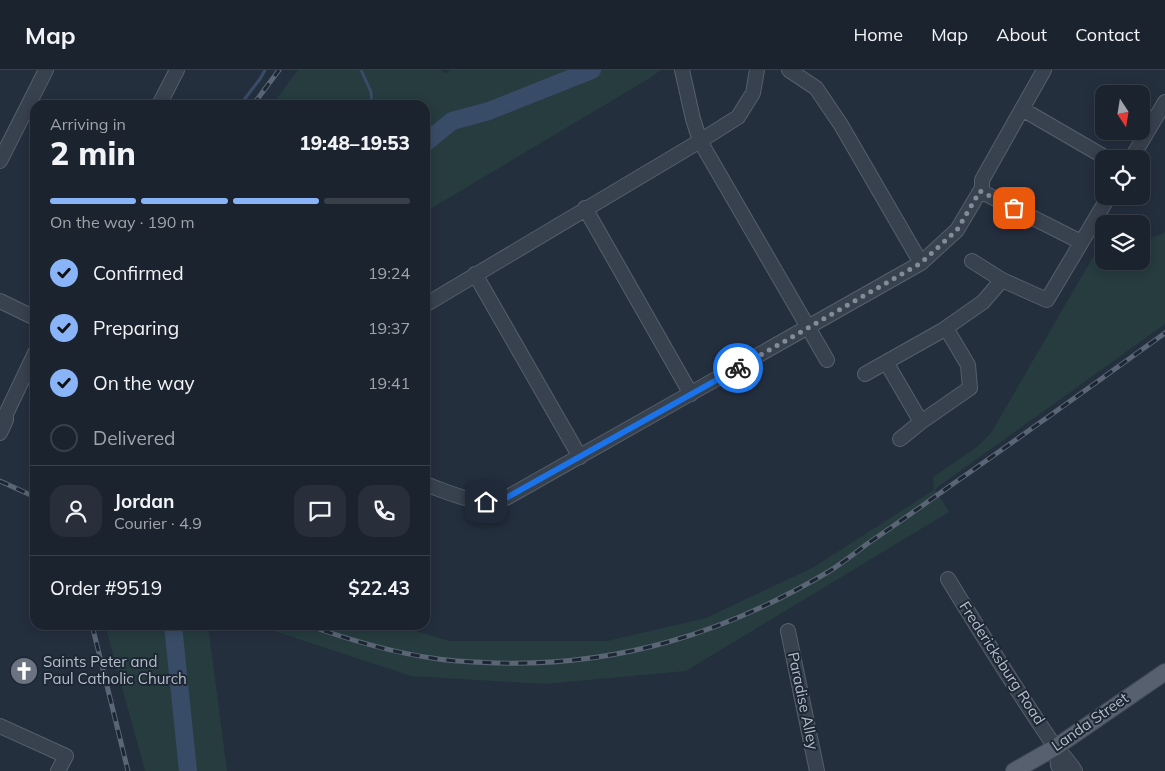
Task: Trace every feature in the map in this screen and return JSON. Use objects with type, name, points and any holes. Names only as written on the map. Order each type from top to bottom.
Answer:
[{"type":"main road","name":"Landa Street","points":[[1014,771],[1056,747],[1165,672]]},
{"type":"street","points":[[31,100],[46,70]]},
{"type":"street","points":[[162,100],[177,70]]},
{"type":"street","points":[[682,70],[700,141],[827,360]]},
{"type":"street","points":[[430,302],[738,117],[753,93],[757,70]]},
{"type":"street","points":[[789,70],[816,88],[841,125],[921,263]]},
{"type":"street","points":[[430,486],[479,502],[497,502],[506,498],[921,263],[957,230],[981,190],[982,180],[1051,71]]},
{"type":"street","points":[[0,161],[30,102]]},
{"type":"street","points":[[1136,150],[1165,102]]},
{"type":"street","points":[[1026,111],[1095,151]]},
{"type":"street","points":[[981,190],[1081,242]]},
{"type":"street","points":[[972,261],[1002,280],[1047,300],[1103,205]]},
{"type":"street","points":[[585,208],[691,394]]},
{"type":"street","points":[[475,274],[580,457]]},
{"type":"street","points":[[865,374],[946,328],[983,302],[1002,280]]},
{"type":"street","points":[[0,301],[30,316]]},
{"type":"street","points":[[900,439],[970,388],[968,365],[946,328]]},
{"type":"street","points":[[886,362],[921,422]]},
{"type":"street","points":[[0,433],[6,420],[3,416],[30,363]]},
{"type":"street","name":"Fredericksburg Road","points":[[948,578],[995,656],[1056,747],[1068,759],[1075,771]]},
{"type":"street","name":"Paradise Alley","points":[[788,631],[817,771]]},
{"type":"street","points":[[0,726],[66,756],[58,771]]},
{"type":"street","name":"Fredericksburg Road","points":[[1056,747],[1058,765],[1061,771]]},
{"type":"green space","points":[[298,70],[440,70],[446,73],[450,70],[661,70],[430,209],[430,100],[276,100]]},
{"type":"green space","points":[[1165,231],[1165,324],[935,489],[949,512],[686,671],[545,684],[411,676],[271,630],[413,630],[449,641],[607,641],[706,618],[814,567],[934,490],[933,477],[977,447],[991,433],[1095,254],[1095,270],[1150,270],[1150,237],[1163,234]]},
{"type":"green space","points":[[106,630],[209,630],[227,771],[145,771]]},
{"type":"waterway","points":[[244,100],[265,70]]},
{"type":"waterway","points":[[361,70],[371,92],[372,100]]},
{"type":"waterway","points":[[430,139],[452,121],[489,111],[592,70]]},
{"type":"waterway","points":[[174,630],[188,771]]},
{"type":"railway","points":[[257,100],[279,70]]},
{"type":"railway","points":[[322,630],[384,649],[416,655],[466,662],[499,663],[587,659],[629,652],[670,642],[710,628],[789,594],[833,569],[1165,333]]},
{"type":"railway","points":[[0,481],[30,495]]},
{"type":"railway","points":[[93,630],[128,771]]},
{"type":"way so far","points":[[738,368],[921,263],[957,230],[980,191],[1014,208]]},
{"type":"place","name":"Saints Peter and Paul Catholic Church","points":[[24,671]]},
{"type":"route","points":[[486,502],[497,502],[506,498],[738,368]]}]
